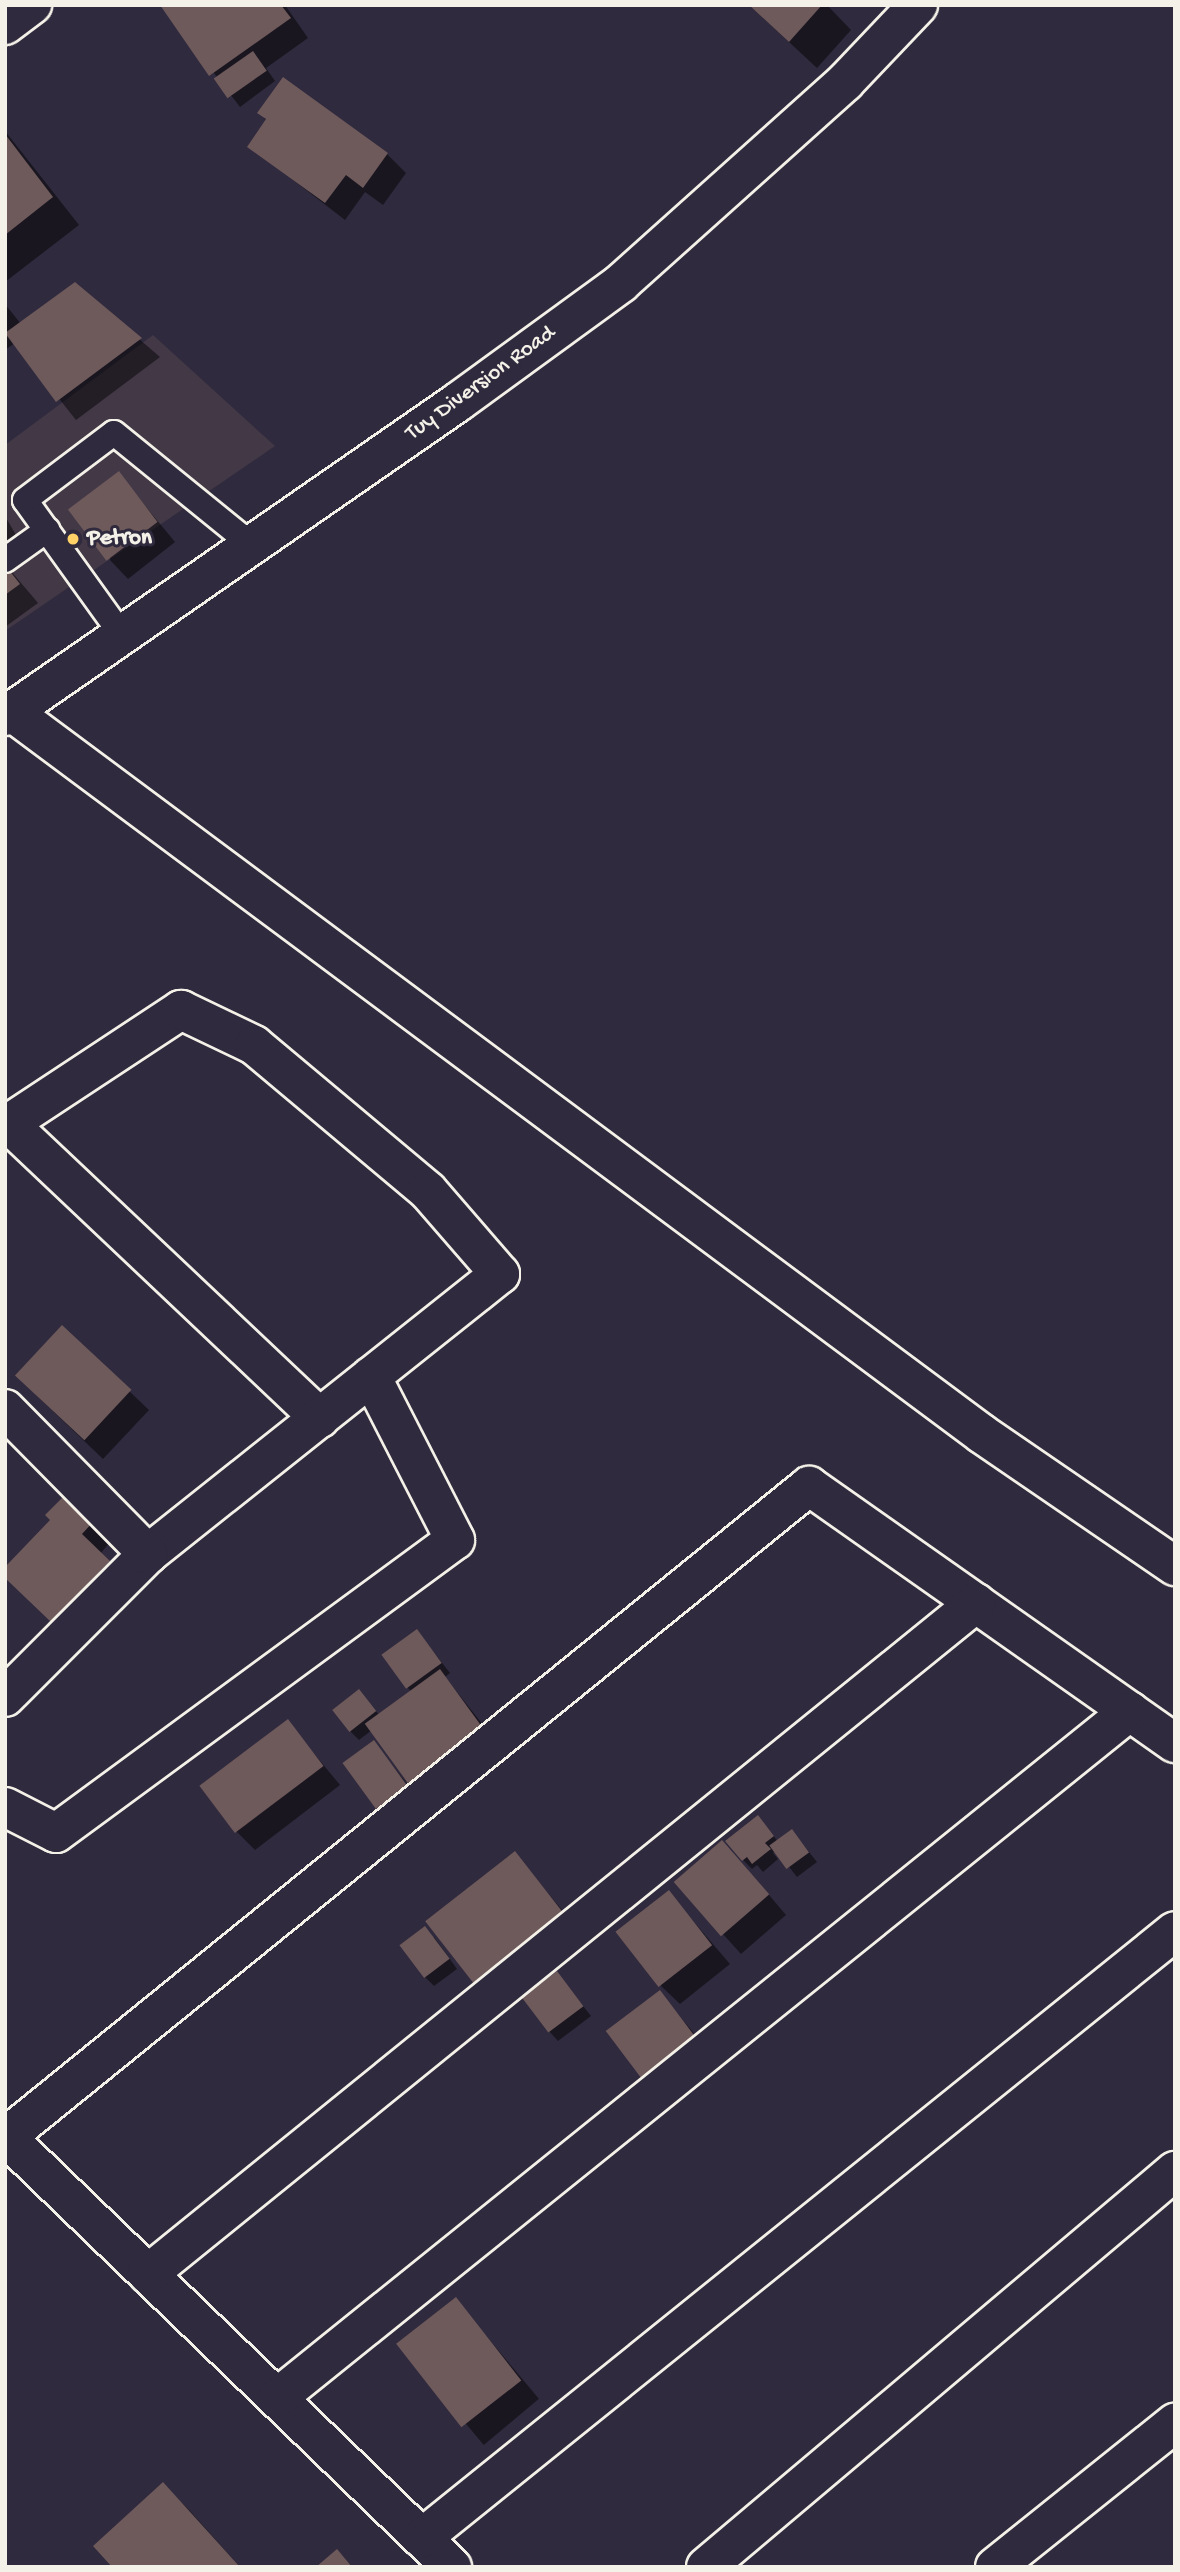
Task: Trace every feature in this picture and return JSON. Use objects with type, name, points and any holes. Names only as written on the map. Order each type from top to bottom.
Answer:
[{"type":"street","points":[[5,25],[32,5]]},
{"type":"street","name":"Tuy Diversion Road","points":[[8,714],[621,283],[845,82],[918,5]]},
{"type":"street","points":[[8,714],[971,1426],[1175,1566]]},
{"type":"street","points":[[5,1697],[148,1554],[320,1418],[500,1274],[428,1191],[254,1045],[181,1010],[7,1125],[320,1418]]},
{"type":"street","points":[[5,1807],[56,1833],[455,1540],[372,1376]]},
{"type":"street","points":[[5,1409],[148,1554]]},
{"type":"street","points":[[452,2567],[5,2136],[810,1486],[1175,1743]]},
{"type":"street","points":[[148,2274],[976,1603]]},
{"type":"street","points":[[277,2398],[1130,1711]]},
{"type":"street","points":[[422,2538],[1175,1931]]},
{"type":"street","points":[[706,2567],[1175,2171]]},
{"type":"street","points":[[995,2567],[1175,2423]]},
{"type":"lane","points":[[122,635],[25,500],[114,433],[252,545]]},
{"type":"lane","points":[[5,560],[47,530]]},
{"type":"shaded area","name":"Petron","points":[[153,335],[275,446],[5,631],[5,445]]},
{"type":"building","points":[[160,5],[281,5],[291,18],[209,76]]},
{"type":"building","points":[[749,5],[822,5],[789,42]]},
{"type":"building","points":[[253,51],[267,71],[227,98],[214,79]]},
{"type":"building","points":[[283,77],[388,153],[363,188],[346,175],[325,203],[247,147],[266,119],[257,113]]},
{"type":"building","points":[[5,134],[53,197],[5,235]]},
{"type":"building","points":[[75,282],[142,338],[56,402],[5,333]]},
{"type":"building","points":[[119,471],[158,522],[106,561],[68,510]]},
{"type":"building","points":[[5,565],[20,584],[5,595]]},
{"type":"building","points":[[62,1325],[131,1390],[84,1440],[15,1375]]},
{"type":"building","points":[[66,1494],[94,1521],[82,1534],[110,1561],[51,1622],[5,1578],[5,1567],[50,1520],[45,1515]]},
{"type":"building","points":[[417,1629],[442,1663],[406,1689],[381,1655]]},
{"type":"building","points":[[440,1669],[485,1730],[409,1785],[365,1724]]},
{"type":"building","points":[[359,1689],[376,1711],[349,1732],[332,1710]]},
{"type":"building","points":[[288,1719],[324,1766],[235,1833],[199,1786]]},
{"type":"building","points":[[374,1740],[408,1786],[376,1809],[342,1763]]},
{"type":"building","points":[[758,1815],[774,1836],[765,1843],[771,1849],[752,1864],[747,1857],[742,1861],[725,1841]]},
{"type":"building","points":[[792,1829],[809,1852],[786,1869],[769,1845]]},
{"type":"building","points":[[722,1840],[769,1894],[721,1936],[674,1882]]},
{"type":"building","points":[[515,1851],[563,1912],[473,1983],[425,1921]]},
{"type":"building","points":[[669,1890],[712,1945],[659,1987],[615,1932]]},
{"type":"building","points":[[425,1926],[450,1959],[424,1978],[399,1945]]},
{"type":"building","points":[[557,1971],[583,2006],[548,2033],[522,1997]]},
{"type":"building","points":[[660,1990],[701,2044],[647,2085],[606,2031]]},
{"type":"building","points":[[456,2297],[521,2381],[461,2427],[396,2344]]},
{"type":"building","points":[[163,2482],[240,2567],[112,2567],[93,2546]]},
{"type":"building","points":[[337,2549],[352,2567],[316,2567]]},
{"type":"place","name":"Petron","points":[[73,539]]}]
